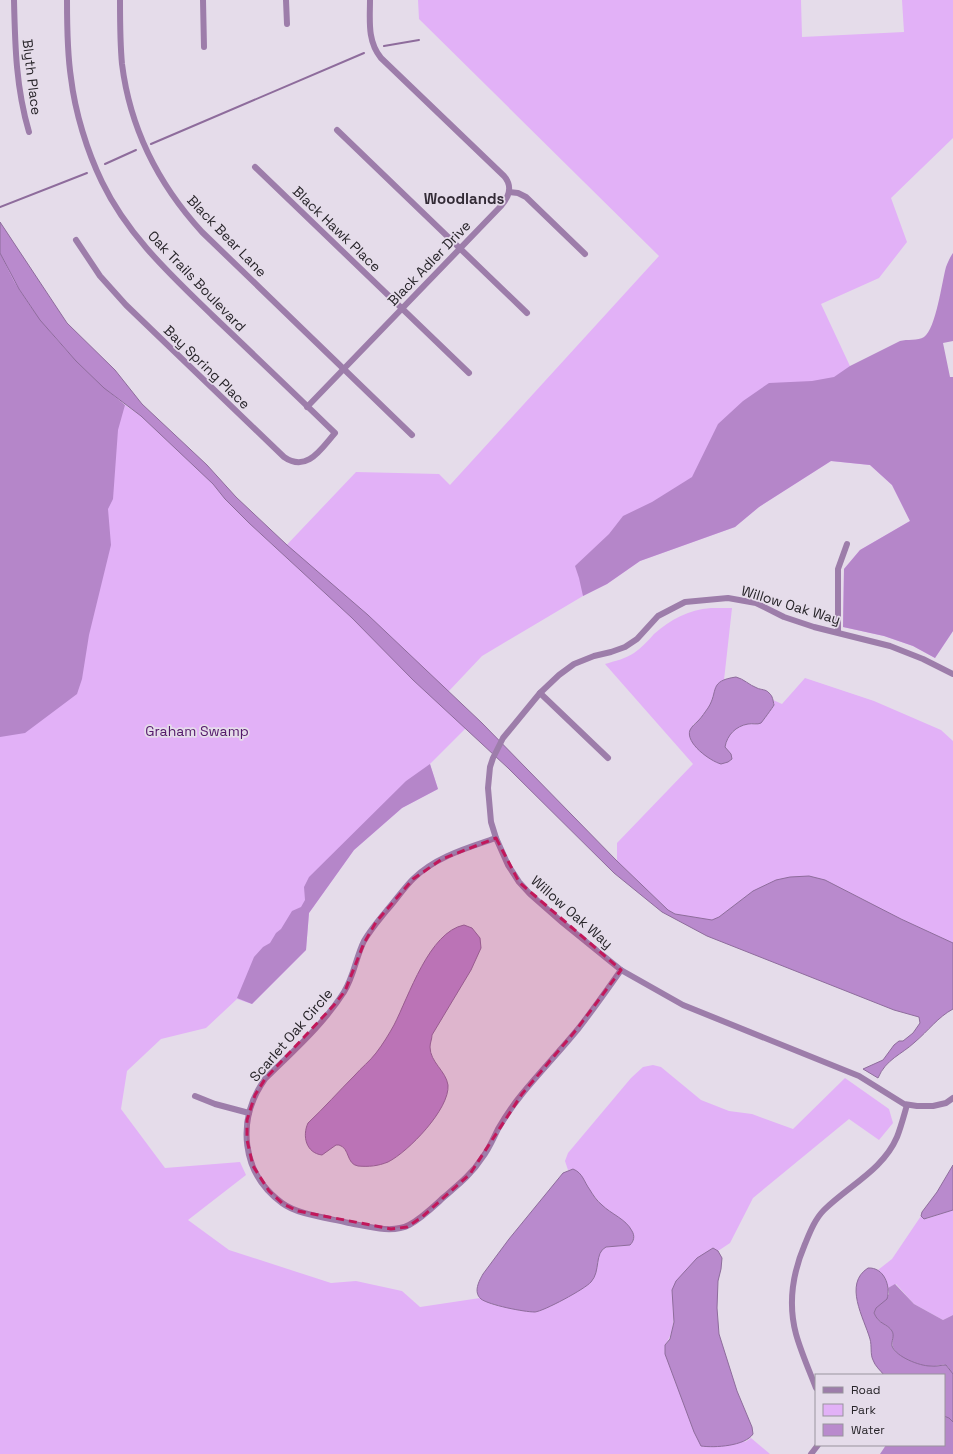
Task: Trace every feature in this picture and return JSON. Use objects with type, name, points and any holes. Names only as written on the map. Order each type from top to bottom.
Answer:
[{"type":"street","name":"Blyth Place","points":[[14,0],[17,73],[21,100],[29,132]]},
{"type":"street","name":"Oak Trails Boulevard","points":[[67,0],[69,60],[75,103],[94,164],[115,205],[136,236],[160,264],[335,433]]},
{"type":"street","name":"Black Bear Lane","points":[[120,0],[122,60],[130,104],[147,151],[166,186],[178,204],[202,232],[412,435]]},
{"type":"street","points":[[203,0],[204,47]]},
{"type":"street","points":[[286,0],[287,24]]},
{"type":"street","points":[[370,0],[371,36],[374,47],[379,55],[504,176],[509,183],[509,192],[521,194],[528,199],[585,254]]},
{"type":"street","points":[[337,130],[528,313]]},
{"type":"street","name":"Black Hawk Place","points":[[255,167],[469,374]]},
{"type":"street","name":"Black Adler Drive","points":[[308,407],[504,203],[509,192]]},
{"type":"street","name":"Bay Spring Place","points":[[76,240],[100,276],[126,305],[284,457],[296,463],[307,461],[313,457],[335,433]]},
{"type":"street","points":[[838,632],[838,569],[846,544]]},
{"type":"street","name":"Willow Oak Way","points":[[953,674],[890,646],[814,627],[784,617],[756,603],[728,598],[685,602],[658,616],[637,639],[625,647],[594,656],[574,664],[540,693],[503,738],[493,758],[488,788],[491,822],[496,838],[508,865],[519,882],[562,923],[621,970],[683,1004],[859,1076],[896,1100],[907,1105],[932,1106],[946,1103],[953,1098]]},
{"type":"street","points":[[540,693],[608,758]]},
{"type":"street","name":"Scarlet Oak Circle","points":[[496,838],[442,859],[419,874],[400,893],[376,922],[364,943],[354,972],[345,991],[322,1020],[265,1079],[255,1095],[249,1113],[247,1140],[253,1166],[260,1180],[269,1191],[283,1204],[309,1214],[375,1228],[391,1229],[407,1227],[422,1217],[470,1174],[483,1158],[499,1128],[522,1094],[577,1030],[621,970]]},
{"type":"street","points":[[195,1096],[215,1104],[249,1113]]},
{"type":"street","points":[[815,1385],[796,1334],[793,1319],[793,1288],[797,1268],[810,1233],[817,1219],[824,1210],[878,1165],[888,1153],[897,1138],[907,1105]]},
{"type":"street","points":[[811,1454],[817,1446]]},
{"type":"highlighted area","points":[[496,838],[519,882],[621,970],[577,1029],[522,1094],[470,1174],[422,1217],[407,1227],[391,1229],[298,1211],[283,1204],[269,1191],[253,1166],[247,1140],[247,1120],[255,1095],[265,1079],[334,1005],[345,991],[364,943],[376,922],[413,879],[442,859]]},
{"type":"green space","name":"Graham Swamp","points":[[418,0],[801,0],[802,37],[904,32],[902,0],[953,0],[953,138],[891,198],[907,242],[879,278],[821,304],[863,394],[953,631],[935,658],[913,646],[884,636],[843,627],[844,569],[860,550],[910,521],[892,485],[870,465],[831,461],[759,507],[735,527],[640,561],[607,584],[583,596],[482,656],[448,692],[476,718],[430,764],[438,789],[402,808],[354,850],[309,913],[306,950],[252,1004],[237,999],[206,1028],[161,1039],[127,1071],[121,1109],[165,1168],[240,1162],[246,1175],[188,1220],[229,1250],[331,1283],[356,1281],[402,1291],[420,1307],[480,1298],[494,1305],[536,1312],[598,1266],[599,1255],[603,1249],[606,1247],[630,1245],[633,1240],[633,1233],[629,1227],[601,1204],[573,1169],[568,1170],[565,1161],[568,1153],[631,1078],[643,1067],[653,1065],[661,1067],[701,1100],[729,1111],[752,1114],[793,1129],[845,1078],[889,1109],[893,1123],[879,1140],[849,1119],[753,1198],[730,1243],[718,1251],[712,1248],[672,1290],[674,1318],[669,1339],[665,1345],[745,1442],[751,1438],[770,1454],[0,1454],[0,253],[76,361],[125,405],[141,416],[214,484],[225,499],[281,551],[356,472],[439,474],[450,485],[659,256],[419,19]]},
{"type":"green space","points":[[711,608],[732,608],[724,680],[718,684],[706,711],[693,725],[730,761],[732,759],[731,754],[725,747],[730,735],[736,729],[744,725],[759,723],[774,705],[773,700],[782,704],[805,678],[874,701],[941,730],[953,741],[953,943],[901,919],[825,880],[809,876],[753,891],[719,917],[712,920],[675,914],[668,910],[617,861],[617,843],[693,764],[605,664],[631,655],[654,634],[680,616]]},
{"type":"green space","points":[[953,1210],[953,1315],[943,1320],[914,1304],[896,1284],[888,1288],[886,1280],[878,1270],[892,1259],[921,1216],[926,1219]]},
{"type":"shaded area","points":[[0,253],[20,291],[55,338],[96,380],[125,405],[118,430],[113,499],[108,509],[111,545],[89,635],[82,679],[77,694],[25,733],[0,737]]},
{"type":"shaded area","points":[[953,253],[953,341],[943,343],[950,377],[953,377],[953,631],[935,658],[913,646],[884,636],[843,627],[844,569],[860,550],[910,521],[892,485],[870,465],[831,461],[759,507],[735,527],[640,561],[607,584],[583,596],[575,566],[609,534],[623,516],[652,502],[692,477],[718,424],[743,401],[769,383],[812,381],[834,377],[850,366],[900,341],[924,337],[932,325],[946,267]]},
{"type":"shaded area","points":[[430,764],[438,789],[402,808],[354,850],[309,913],[306,950],[252,1004],[237,998],[254,957],[263,947],[270,943],[292,911],[301,907],[305,900],[304,887],[309,877],[406,781]]},
{"type":"shaded area","points":[[895,1284],[914,1304],[943,1320],[953,1315],[953,1374],[945,1365],[925,1366],[915,1363],[900,1356],[894,1349],[892,1344],[892,1331],[888,1326],[878,1320],[874,1313],[876,1308],[889,1294],[888,1288]]},
{"type":"shaded area","points":[[945,1416],[953,1422],[953,1454],[880,1454],[885,1446],[945,1446]]},
{"type":"water","points":[[0,222],[67,323],[115,370],[142,404],[207,465],[236,497],[287,545],[368,615],[482,723],[617,861],[668,910],[675,914],[712,920],[719,917],[753,891],[776,880],[790,877],[809,876],[825,880],[901,919],[953,943],[953,1009],[885,1066],[878,1078],[863,1069],[883,1060],[894,1045],[899,1041],[903,1041],[913,1033],[920,1023],[919,1017],[894,1010],[707,936],[662,912],[614,873],[508,768],[413,680],[352,618],[249,523],[225,499],[213,484],[141,416],[104,388],[76,361],[40,320],[19,289],[0,253]]},
{"type":"water","points":[[736,677],[754,687],[768,692],[772,697],[774,705],[761,723],[744,725],[736,729],[730,735],[725,747],[731,754],[732,759],[721,764],[700,751],[695,746],[689,735],[690,730],[708,708],[718,684],[721,681]]},
{"type":"water","points":[[464,925],[472,928],[480,938],[481,948],[471,970],[432,1035],[430,1046],[431,1052],[435,1062],[447,1080],[448,1085],[447,1095],[435,1117],[426,1129],[406,1149],[388,1162],[381,1164],[373,1166],[354,1165],[345,1149],[339,1145],[336,1145],[322,1155],[312,1151],[307,1143],[305,1133],[308,1123],[376,1053],[394,1025],[430,952],[440,940],[452,930]]},
{"type":"water","points":[[953,1165],[953,1210],[924,1219],[921,1216],[922,1212],[937,1192]]},
{"type":"water","points":[[573,1169],[581,1175],[598,1202],[626,1223],[629,1227],[634,1237],[630,1245],[606,1247],[600,1253],[596,1273],[591,1282],[573,1294],[540,1311],[530,1312],[499,1306],[481,1299],[477,1293],[477,1290],[478,1283],[483,1274],[509,1239],[563,1173]]},
{"type":"water","points":[[713,1248],[718,1251],[722,1258],[718,1281],[717,1308],[719,1334],[737,1391],[752,1427],[753,1434],[749,1438],[737,1444],[714,1447],[701,1446],[694,1432],[665,1354],[665,1345],[670,1339],[674,1322],[672,1290],[676,1281],[697,1258]]},
{"type":"water","points":[[868,1268],[878,1271],[885,1278],[888,1289],[887,1299],[876,1308],[874,1313],[878,1320],[888,1326],[892,1331],[892,1346],[894,1350],[909,1360],[926,1366],[946,1365],[953,1374],[953,1422],[945,1416],[945,1374],[883,1374],[876,1366],[872,1355],[870,1339],[857,1302],[857,1283],[861,1275]]},
{"type":"waterway","points":[[384,46],[419,40]]},
{"type":"waterway","points":[[151,144],[364,53]]},
{"type":"waterway","points":[[105,164],[136,150]]},
{"type":"waterway","points":[[0,207],[87,173]]},
{"type":"district","name":"Woodlands","points":[[464,198]]}]
